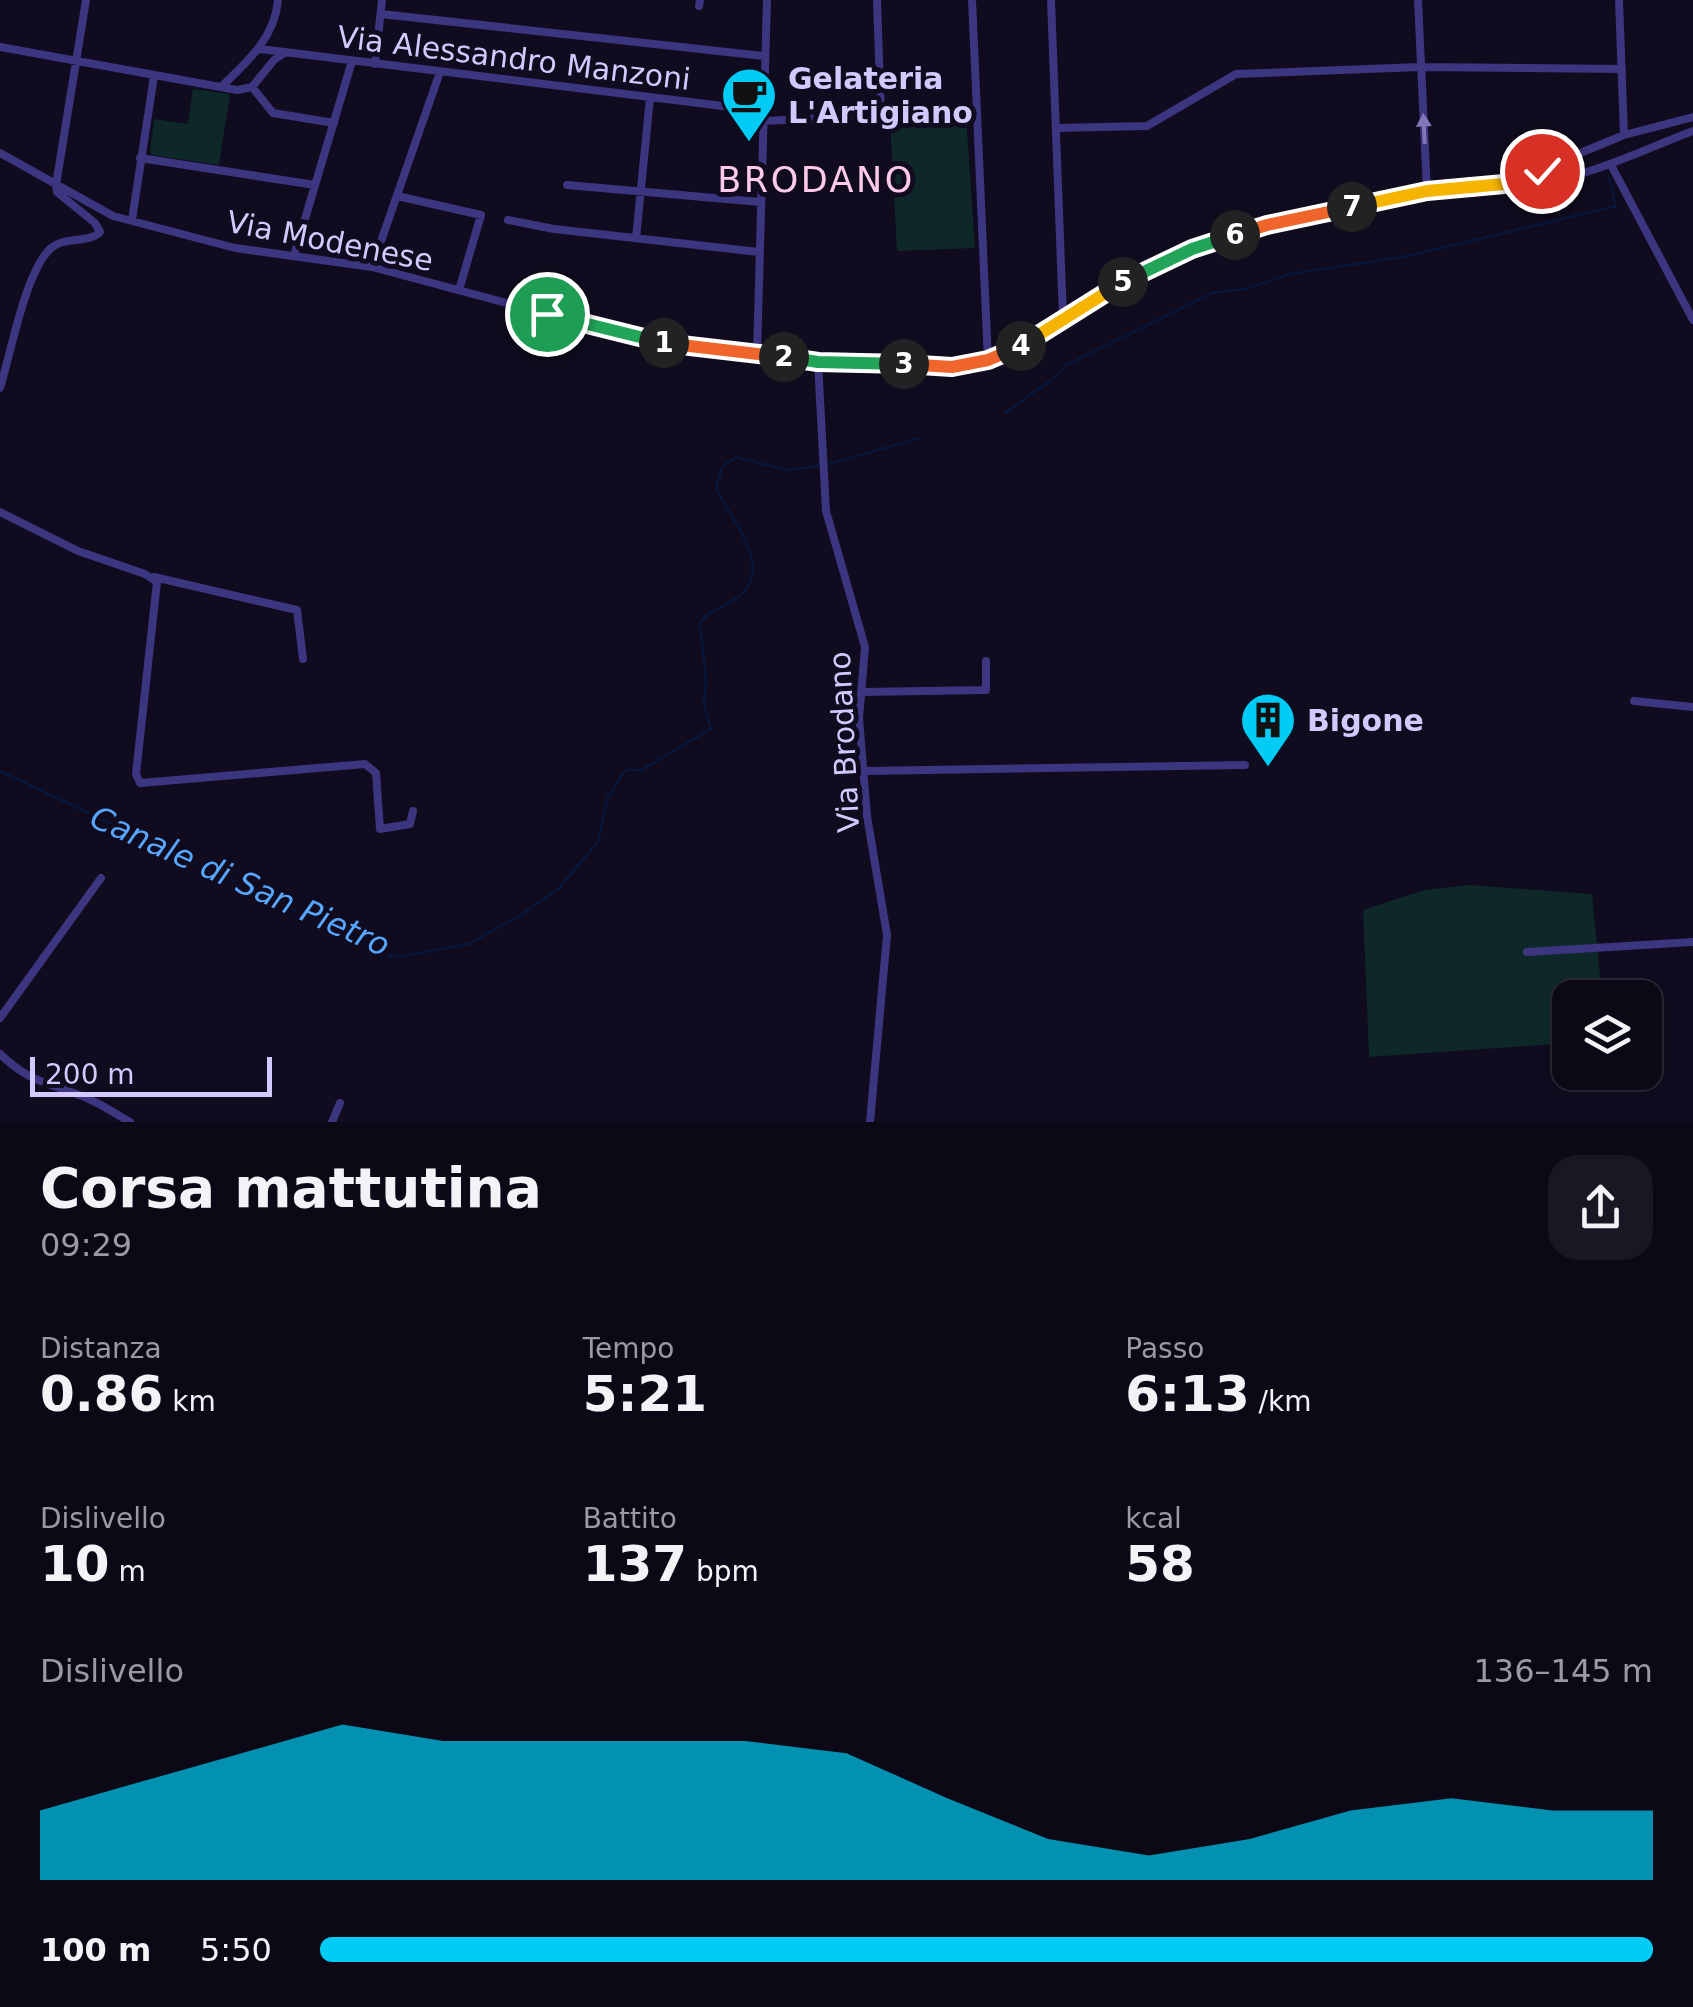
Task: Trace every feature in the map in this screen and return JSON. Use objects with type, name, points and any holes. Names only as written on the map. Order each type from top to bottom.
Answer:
[{"type":"street","points":[[0,388],[24,304],[47,252],[62,241],[94,238],[99,234],[94,222],[57,192],[56,185],[86,0]]},
{"type":"street","points":[[221,87],[260,49],[278,0]]},
{"type":"street","points":[[375,64],[382,0]]},
{"type":"street","points":[[757,354],[766,0]]},
{"type":"street","points":[[877,0],[882,115]]},
{"type":"street","points":[[972,0],[988,360]]},
{"type":"street","points":[[1051,0],[1063,318]]},
{"type":"street","points":[[1418,0],[1427,191]]},
{"type":"street","points":[[1619,0],[1624,134]]},
{"type":"street","points":[[381,14],[764,56]]},
{"type":"street","points":[[0,47],[237,90],[252,87],[274,60],[288,53]]},
{"type":"street","name":"Via Alessandro Manzoni","points":[[260,49],[763,116],[976,111]]},
{"type":"street","points":[[294,256],[352,61]]},
{"type":"street","points":[[1056,128],[1147,126],[1236,74],[1420,66],[1622,68]]},
{"type":"street","points":[[372,267],[440,72]]},
{"type":"street","points":[[132,220],[154,76]]},
{"type":"street","points":[[252,87],[273,113],[334,123]]},
{"type":"street","points":[[636,238],[650,98]]},
{"type":"street","name":"Via Modenese","points":[[0,152],[99,210],[235,248],[372,267],[653,342],[818,362],[952,367],[988,360],[1022,346],[1134,276],[1192,249],[1267,225],[1427,191],[1504,184],[1624,134],[1693,117]]},
{"type":"street","points":[[1504,184],[1534,185],[1610,165],[1693,131]]},
{"type":"street","points":[[140,158],[315,185]]},
{"type":"street","points":[[1610,165],[1693,320]]},
{"type":"street","points":[[566,185],[760,202]]},
{"type":"street","points":[[397,196],[481,215],[458,290]]},
{"type":"street","points":[[508,220],[554,230],[759,252]]},
{"type":"street","name":"Via Brodano","points":[[818,362],[826,511],[865,647],[859,718],[873,863],[887,935],[870,1122]]},
{"type":"street","points":[[0,512],[78,551],[150,576],[297,610],[303,659]]},
{"type":"street","points":[[150,576],[157,582],[158,591],[136,774],[140,783],[365,764],[376,773],[380,829],[410,824],[413,811]]},
{"type":"street","points":[[862,692],[986,690],[986,661]]},
{"type":"street","points":[[1634,701],[1693,707]]},
{"type":"street","points":[[865,771],[1245,765]]},
{"type":"street","points":[[0,1018],[100,878]]},
{"type":"street","points":[[1527,952],[1693,942]]},
{"type":"street","points":[[0,1054],[19,1073],[41,1084],[81,1095],[130,1122]]},
{"type":"street","points":[[332,1122],[340,1103]]},
{"type":"green space","points":[[193,89],[230,94],[219,165],[150,152],[154,119],[188,124]]},
{"type":"green space","points":[[966,115],[975,248],[897,251],[890,119]]},
{"type":"green space","points":[[1469,885],[1592,894],[1600,980],[1552,980],[1552,1044],[1369,1057],[1363,910],[1424,890]]},
{"type":"waterway","name":"Canale di San Pietro","points":[[1005,413],[1065,366],[1212,293],[1246,289],[1290,274],[1408,256],[1616,206],[1609,178]]},
{"type":"waterway","name":"Canale di San Pietro","points":[[829,464],[920,438]]},
{"type":"waterway","name":"Canale di San Pietro","points":[[0,771],[389,955],[398,957],[469,944],[558,889],[598,842],[608,797],[627,770],[641,770],[711,729],[704,705],[706,680],[700,623],[738,597],[749,585],[753,572],[746,543],[716,487],[723,466],[736,457],[786,470],[820,466]]},
{"type":"place","name":"Gelateria L'Artigiano","points":[[749,144]]},
{"type":"place","name":"Bigone","points":[[1268,769]]},
{"type":"district","name":"BRODANO","points":[[816,180]]},
{"type":"route","points":[[547,314],[653,342],[818,362],[952,367],[988,360],[1022,346],[1134,276],[1192,249],[1267,225],[1427,191],[1504,184],[1542,171]]}]
